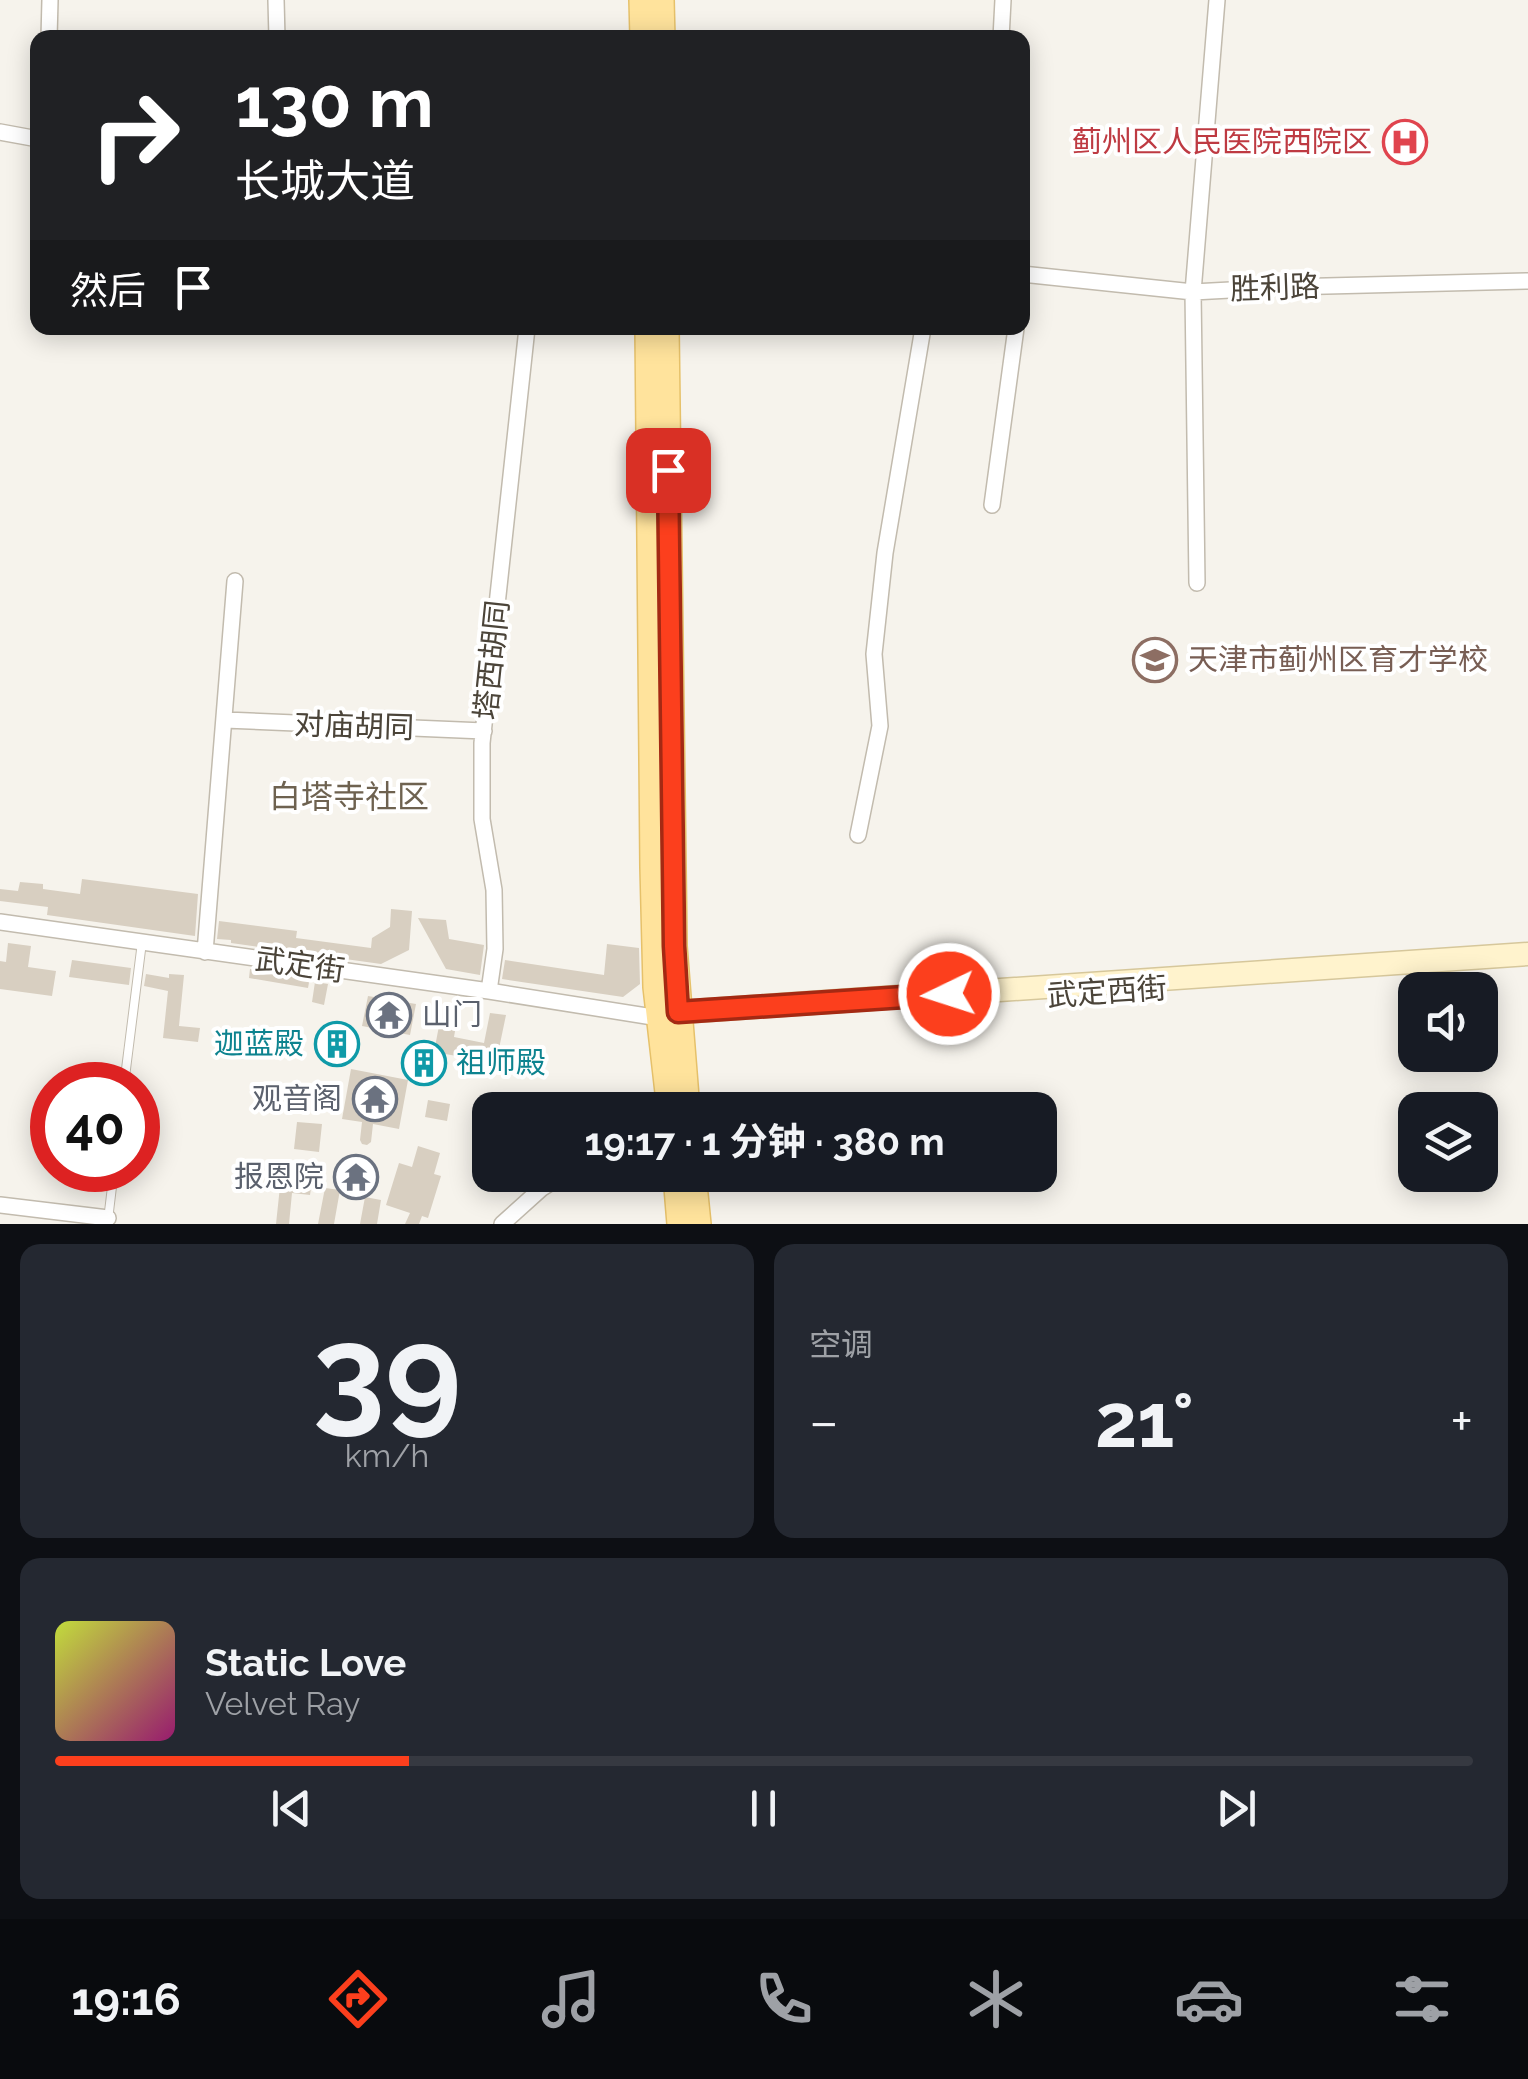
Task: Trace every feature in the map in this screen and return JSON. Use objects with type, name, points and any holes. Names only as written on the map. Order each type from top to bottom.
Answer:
[{"type":"main road","points":[[642,0],[643,30]]},
{"type":"main road","points":[[661,0],[662,30]]},
{"type":"main road","points":[[648,335],[653,867],[684,1092]]},
{"type":"main road","points":[[666,335],[674,946],[670,1092]]},
{"type":"main road","points":[[677,1192],[680,1224]]},
{"type":"main road","points":[[695,1192],[698,1224]]},
{"type":"street","points":[[49,30],[50,0]]},
{"type":"street","points":[[276,0],[277,30]]},
{"type":"street","points":[[1002,30],[1003,0]]},
{"type":"street","points":[[1197,583],[1193,292],[1218,0]]},
{"type":"street","points":[[0,132],[30,138]]},
{"type":"street","name":"胜利路","points":[[1030,276],[1193,292],[1528,281]]},
{"type":"street","name":"塔西胡同","points":[[489,991],[496,949],[494,890],[482,819],[482,743],[526,335]]},
{"type":"street","points":[[858,835],[880,726],[874,654],[885,553],[922,335]]},
{"type":"street","points":[[992,505],[1015,335]]},
{"type":"street","points":[[205,952],[235,581]]},
{"type":"street","name":"对庙胡同","points":[[225,720],[484,731]]},
{"type":"street","name":"武定街","points":[[0,922],[672,1018]]},
{"type":"street","name":"武定西街","points":[[672,1018],[1528,958]]},
{"type":"street","points":[[502,1224],[538,1192]]},
{"type":"street","points":[[0,1205],[107,1221]]},
{"type":"lane","points":[[127,1062],[142,942]]},
{"type":"lane","points":[[107,1221],[111,1192]]},
{"type":"building","points":[[82,879],[198,894],[195,936],[47,915],[48,907],[0,901],[0,889],[18,891],[20,882],[80,894]]},
{"type":"building","points":[[391,909],[412,911],[409,950],[381,964],[217,939],[219,921],[297,931],[296,938],[371,948],[372,938],[390,927]]},
{"type":"building","points":[[418,918],[446,920],[449,939],[484,945],[480,975],[446,969]]},
{"type":"building","points":[[8,943],[31,946],[28,967],[56,971],[52,996],[0,989],[0,961],[6,962]]},
{"type":"building","points":[[607,944],[639,948],[640,984],[623,997],[502,979],[505,960],[604,975]]},
{"type":"building","points":[[72,960],[131,968],[129,985],[69,977]]},
{"type":"building","points":[[250,969],[310,977],[308,988],[249,978]]},
{"type":"building","points":[[146,974],[169,978],[169,974],[184,975],[179,1026],[200,1028],[198,1042],[163,1038],[168,991],[144,986]]},
{"type":"building","points":[[315,982],[328,984],[324,1005],[312,1002]]},
{"type":"building","name":"山门","points":[[368,996],[416,1004],[410,1035],[362,1026]]},
{"type":"building","points":[[443,1005],[459,1008],[454,1037],[484,1043],[490,1013],[506,1015],[496,1063],[434,1052]]},
{"type":"building","name":"迦蓝殿","points":[[330,1031],[349,1034],[345,1058],[325,1054]]},
{"type":"building","name":"祖师殿","points":[[417,1050],[434,1053],[430,1076],[413,1073]]},
{"type":"building","name":"观音阁","points":[[351,1069],[408,1080],[399,1129],[373,1124],[371,1142],[367,1145],[360,1140],[362,1122],[342,1119]]},
{"type":"building","points":[[428,1100],[450,1104],[447,1121],[425,1117]]},
{"type":"building","points":[[297,1122],[322,1124],[319,1152],[294,1149]]},
{"type":"building","points":[[418,1146],[440,1153],[434,1174],[441,1176],[428,1218],[422,1216],[419,1224],[405,1224],[410,1213],[386,1205],[399,1163],[412,1167]]},
{"type":"building","name":"报恩院","points":[[344,1164],[371,1169],[368,1190],[340,1185]]},
{"type":"building","points":[[281,1177],[312,1182],[310,1195],[292,1193],[289,1224],[276,1224]]},
{"type":"building","points":[[325,1188],[340,1190],[334,1224],[318,1224]]},
{"type":"building","points":[[365,1197],[381,1200],[377,1224],[360,1224]]},
{"type":"place","name":"蓟州区人民医院西院区","points":[[1405,142]]},
{"type":"place","name":"天津市蓟州区育才学校","points":[[1155,660]]},
{"type":"place","name":"山门","points":[[389,1015]]},
{"type":"place","name":"迦蓝殿","points":[[337,1044]]},
{"type":"place","name":"祖师殿","points":[[424,1063]]},
{"type":"place","name":"观音阁","points":[[375,1099]]},
{"type":"place","name":"报恩院","points":[[356,1177]]},
{"type":"district","name":"白塔寺社区","points":[[349,797]]},
{"type":"route","points":[[668,470],[678,1012],[949,994]]}]
